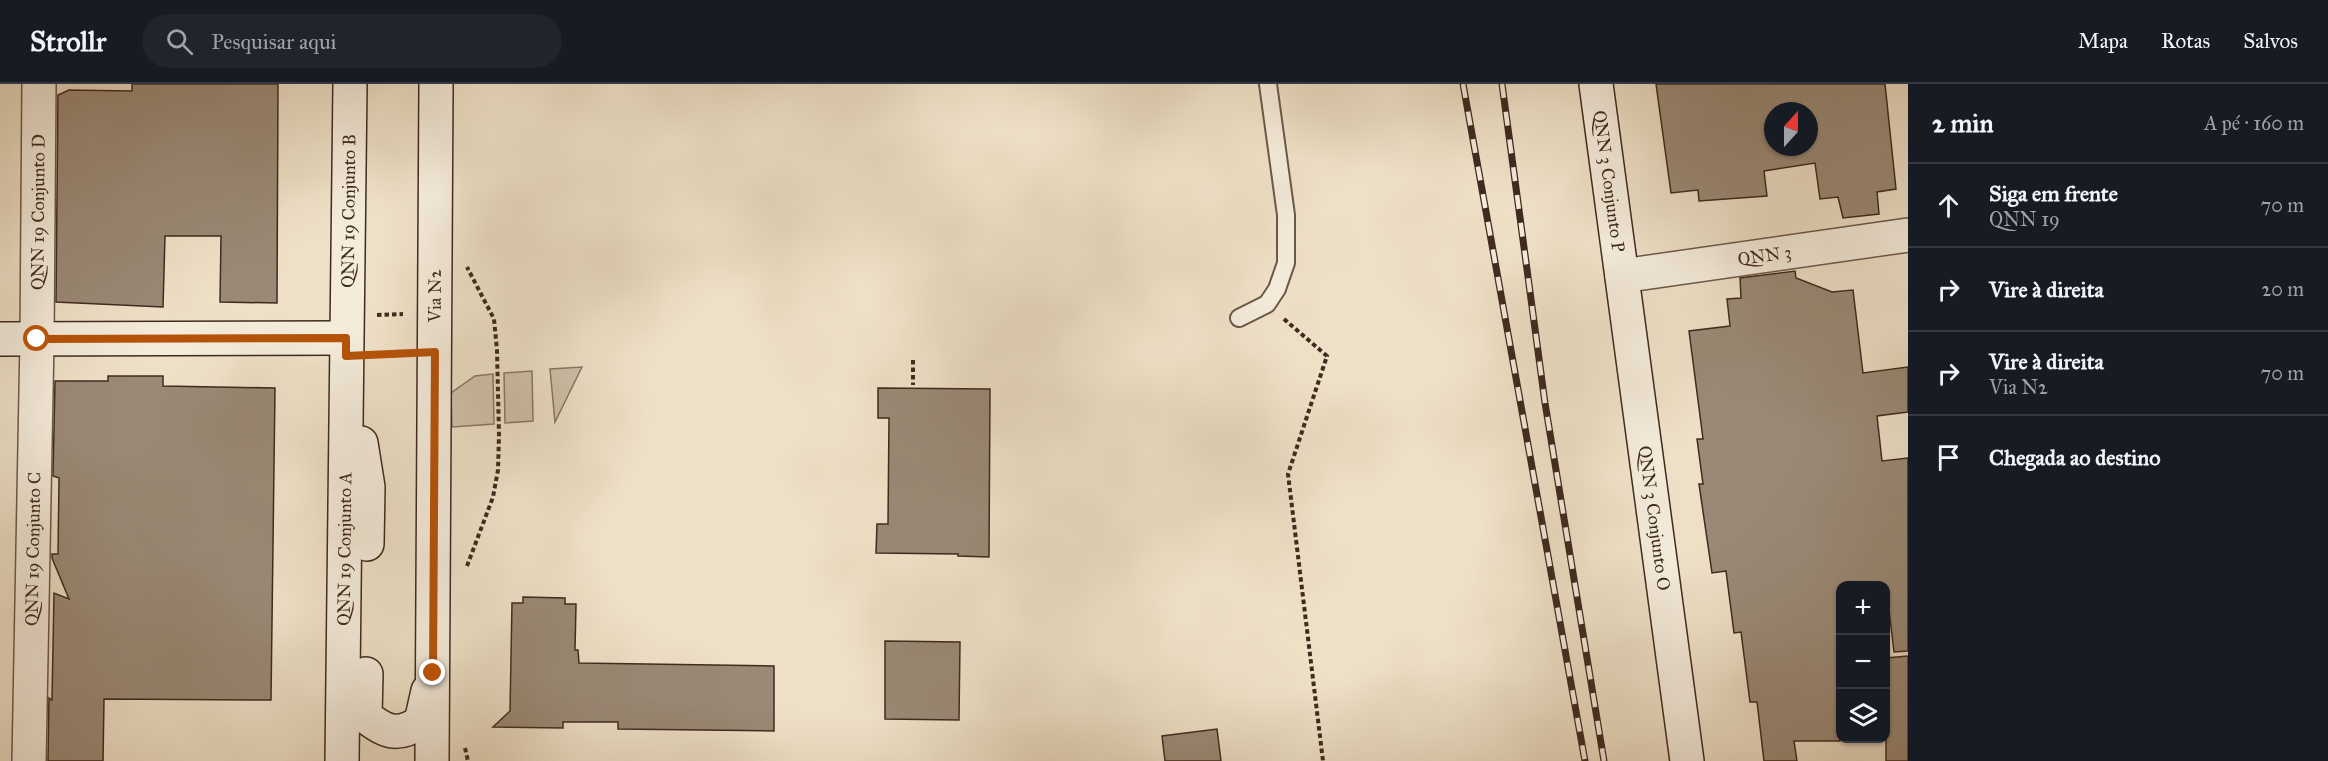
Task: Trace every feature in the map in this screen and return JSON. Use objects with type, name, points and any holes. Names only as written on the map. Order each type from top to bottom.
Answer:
[{"type":"street","name":"QNN 19 Conjunto D","points":[[37,339],[39,84]]},
{"type":"street","name":"QNN 19 Conjunto B","points":[[346,337],[350,84]]},
{"type":"street","name":"Via N2","points":[[432,761],[436,84]]},
{"type":"street","name":"QNN 3 Conjunto P","points":[[1596,84],[1622,276]]},
{"type":"street","name":"QNN 3","points":[[1622,276],[1908,235]]},
{"type":"street","name":"QNN 3 Conjunto O","points":[[1622,276],[1687,761]]},
{"type":"street","points":[[0,339],[346,337],[368,487],[365,716],[378,727],[395,732],[407,730],[421,722],[433,673]]},
{"type":"street","name":"QNN 19 Conjunto A","points":[[342,761],[346,337]]},
{"type":"street","name":"QNN 19 Conjunto C","points":[[30,761],[37,339]]},
{"type":"lane","points":[[1239,318],[1267,304],[1278,289],[1286,263],[1286,215],[1268,84]]},
{"type":"path","points":[[465,263],[494,319],[499,435],[498,470],[493,497],[465,570]]},
{"type":"path","points":[[1267,304],[1327,356],[1288,474],[1323,761]]},
{"type":"path","points":[[346,337],[435,313]]},
{"type":"path","points":[[346,337],[435,352]]},
{"type":"path","points":[[913,360],[913,385]]},
{"type":"path","points":[[463,741],[468,761]]},
{"type":"shaded area","points":[[582,367],[555,422],[550,369]]},
{"type":"shaded area","points":[[532,371],[533,421],[505,423],[504,373]]},
{"type":"shaded area","points":[[493,374],[494,424],[452,427],[451,393],[475,376]]},
{"type":"building","points":[[132,84],[278,84],[277,303],[220,302],[221,236],[165,236],[163,307],[56,302],[58,95],[69,90],[132,91]]},
{"type":"building","points":[[1656,84],[1885,84],[1896,189],[1877,192],[1879,214],[1843,218],[1838,197],[1820,199],[1815,163],[1764,171],[1767,196],[1699,201],[1698,190],[1671,193]]},
{"type":"building","points":[[1795,271],[1796,278],[1832,292],[1853,290],[1863,373],[1908,367],[1908,412],[1877,416],[1882,461],[1908,458],[1908,651],[1894,652],[1890,618],[1890,581],[1836,581],[1836,741],[1794,741],[1797,761],[1764,761],[1757,702],[1750,702],[1741,632],[1734,633],[1726,571],[1712,573],[1699,484],[1703,484],[1697,439],[1703,439],[1689,331],[1730,326],[1727,299],[1741,298],[1740,278]]},
{"type":"building","points":[[108,376],[163,376],[163,386],[275,388],[271,700],[104,699],[103,761],[48,761],[49,698],[52,700],[54,593],[69,599],[52,558],[52,554],[58,554],[59,478],[53,476],[55,381],[108,381]]},
{"type":"building","points":[[878,388],[990,389],[989,557],[958,556],[958,554],[876,553],[877,524],[888,524],[889,418],[878,418]]},
{"type":"building","points":[[523,597],[565,598],[565,604],[576,604],[575,650],[578,650],[579,663],[774,666],[774,731],[618,729],[618,722],[563,722],[563,728],[493,727],[510,711],[512,603],[523,603]]},
{"type":"building","points":[[885,641],[960,642],[959,720],[885,719]]},
{"type":"building","points":[[1908,656],[1908,761],[1886,761],[1886,743],[1890,743],[1890,658]]},
{"type":"building","points":[[1217,729],[1221,761],[1165,761],[1162,736]]},
{"type":"railway","points":[[1463,84],[1585,761]]},
{"type":"railway","points":[[1502,84],[1545,403],[1604,761]]},
{"type":"route","points":[[37,339],[346,338],[346,356],[435,352],[433,673]]}]
